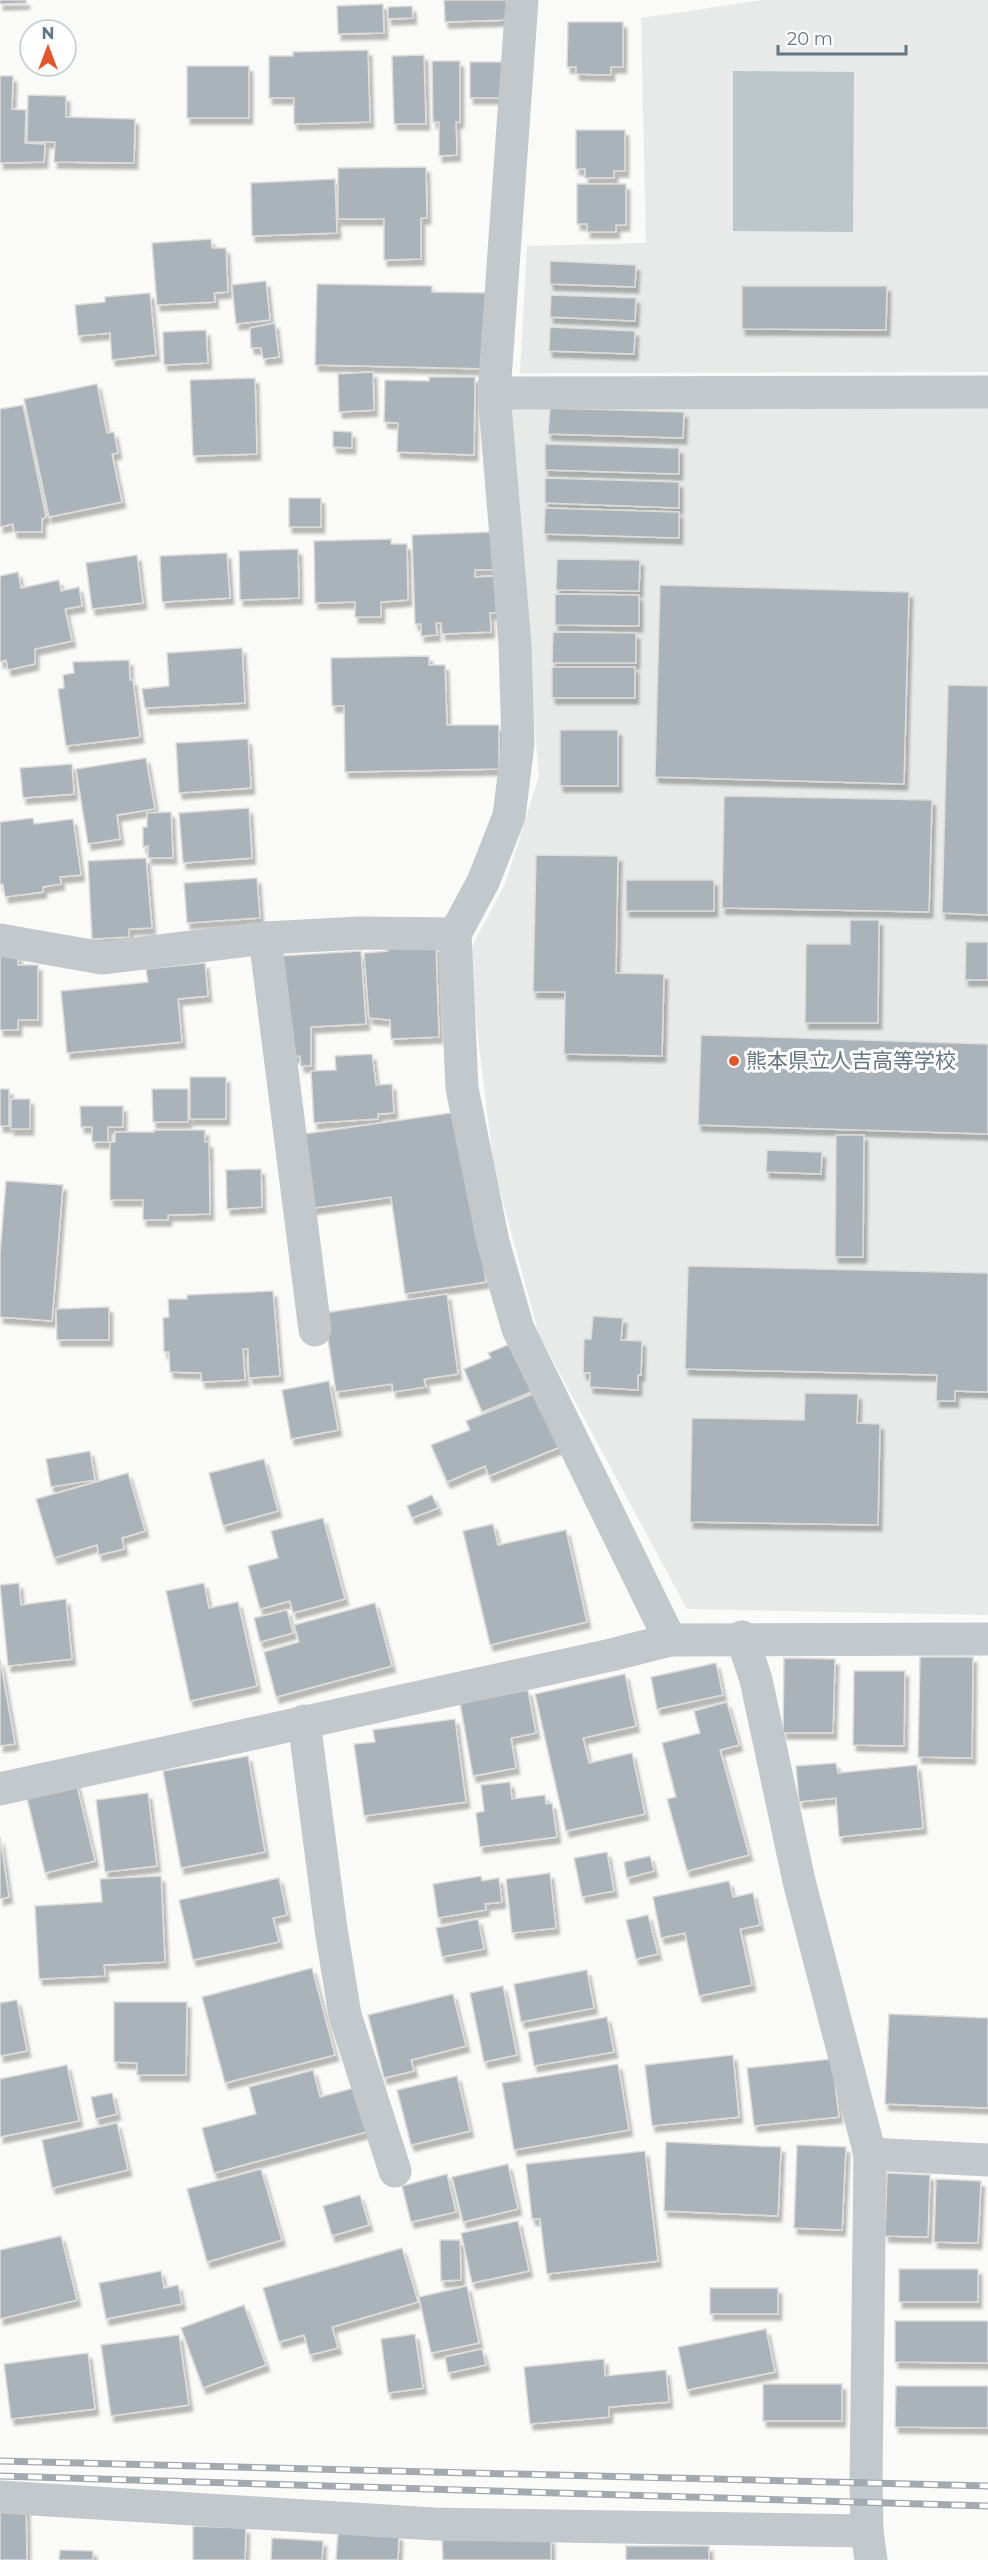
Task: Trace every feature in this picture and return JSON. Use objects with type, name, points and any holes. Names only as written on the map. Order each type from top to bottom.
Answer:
[{"type":"street","points":[[522,0],[494,393],[515,645],[518,744],[509,816],[483,882],[456,934],[462,1088],[493,1242],[518,1329],[670,1640]]},
{"type":"street","points":[[494,393],[988,392]]},
{"type":"street","points":[[0,940],[102,958],[265,938],[360,933],[456,934]]},
{"type":"street","points":[[265,938],[315,1330]]},
{"type":"street","points":[[0,2497],[434,2524],[869,2546],[870,2154],[799,1881],[756,1680],[742,1638]]},
{"type":"street","points":[[0,1789],[611,1655],[670,1640],[988,1638]]},
{"type":"street","points":[[304,1721],[331,1929],[345,2015],[395,2171]]},
{"type":"street","points":[[870,2154],[988,2160]]},
{"type":"shaded area","points":[[763,0],[988,0],[988,372],[520,373],[527,246],[646,243],[641,18]]},
{"type":"shaded area","points":[[733,71],[854,72],[853,232],[733,231]]},
{"type":"shaded area","name":"熊本県立人吉高等学校","points":[[988,399],[988,1615],[687,1609],[539,1335],[494,1169],[468,954],[505,884],[539,776],[506,402]]},
{"type":"building","points":[[0,0],[26,0],[26,3],[0,4]]},
{"type":"building","points":[[444,0],[507,0],[508,20],[445,22]]},
{"type":"building","points":[[383,4],[384,33],[338,34],[337,6]]},
{"type":"building","points":[[412,6],[413,18],[388,19],[388,7]]},
{"type":"building","points":[[568,22],[623,22],[623,67],[611,67],[611,75],[576,74],[576,67],[567,67]]},
{"type":"building","points":[[368,50],[370,122],[294,124],[294,98],[269,98],[269,56],[293,56],[293,52]]},
{"type":"building","points":[[424,55],[426,124],[394,124],[392,56]]},
{"type":"building","points":[[432,61],[460,61],[460,122],[456,122],[457,155],[439,156],[439,122],[433,122]]},
{"type":"building","points":[[470,62],[503,62],[503,98],[470,98]]},
{"type":"building","points":[[187,66],[249,66],[249,118],[187,118]]},
{"type":"building","points":[[0,76],[13,76],[12,109],[26,110],[25,143],[45,144],[44,162],[0,163]]},
{"type":"building","points":[[28,95],[66,96],[66,117],[135,119],[134,163],[54,162],[55,142],[27,142]]},
{"type":"building","points":[[576,130],[625,130],[625,171],[614,171],[614,178],[585,178],[585,169],[576,169]]},
{"type":"building","points":[[426,167],[427,218],[421,218],[421,259],[384,260],[384,219],[338,219],[338,168]]},
{"type":"building","points":[[335,179],[337,233],[252,236],[251,183]]},
{"type":"building","points":[[577,184],[626,184],[626,225],[616,225],[616,232],[587,232],[587,224],[577,224]]},
{"type":"building","points":[[211,239],[212,248],[226,248],[228,292],[214,293],[215,302],[157,305],[152,243]]},
{"type":"building","points":[[550,261],[636,265],[635,287],[550,284]]},
{"type":"building","points":[[266,281],[270,320],[236,324],[232,285]]},
{"type":"building","points":[[317,284],[432,286],[432,292],[493,293],[491,369],[315,365]]},
{"type":"building","points":[[742,286],[887,286],[886,330],[742,329]]},
{"type":"building","points":[[150,293],[156,355],[112,360],[110,333],[78,336],[75,305],[105,302],[105,297]]},
{"type":"building","points":[[551,295],[636,298],[635,321],[550,317]]},
{"type":"building","points":[[275,323],[279,357],[263,359],[261,348],[251,348],[250,328]]},
{"type":"building","points":[[550,327],[635,331],[634,354],[549,351]]},
{"type":"building","points":[[206,330],[208,363],[164,365],[163,332]]},
{"type":"building","points":[[373,372],[374,410],[339,412],[338,374]]},
{"type":"building","points":[[429,377],[475,377],[474,455],[397,452],[398,423],[384,422],[385,380],[429,381]]},
{"type":"building","points":[[255,378],[257,454],[193,456],[190,380]]},
{"type":"building","points":[[97,384],[107,433],[114,432],[118,453],[112,454],[122,502],[49,517],[24,399]]},
{"type":"building","points":[[23,405],[46,517],[42,519],[42,532],[14,532],[13,524],[0,527],[0,409]]},
{"type":"building","points":[[550,408],[684,412],[683,438],[548,434]]},
{"type":"building","points":[[333,431],[352,432],[352,448],[333,447]]},
{"type":"building","points":[[545,444],[679,448],[679,474],[545,470]]},
{"type":"building","points":[[545,478],[679,482],[679,508],[545,503]]},
{"type":"building","points":[[289,498],[321,498],[321,527],[289,527]]},
{"type":"building","points":[[545,508],[679,512],[679,538],[544,534]]},
{"type":"building","points":[[491,532],[493,570],[475,570],[475,577],[496,576],[498,613],[490,613],[491,632],[442,634],[441,623],[436,623],[437,635],[421,636],[421,624],[415,624],[412,535]]},
{"type":"building","points":[[391,539],[391,544],[407,544],[408,600],[381,602],[381,617],[355,617],[355,602],[315,603],[314,541]]},
{"type":"building","points":[[298,549],[299,598],[240,600],[239,551]]},
{"type":"building","points":[[227,553],[230,598],[162,602],[160,556]]},
{"type":"building","points":[[137,555],[143,603],[92,609],[86,563]]},
{"type":"building","points":[[557,559],[640,560],[639,591],[556,590]]},
{"type":"building","points":[[18,572],[21,588],[59,580],[61,591],[79,587],[82,606],[65,609],[72,641],[35,649],[35,664],[8,670],[6,660],[0,662],[0,576]]},
{"type":"building","points":[[660,585],[909,592],[904,784],[655,777]]},
{"type":"building","points":[[555,594],[639,595],[639,626],[555,625]]},
{"type":"building","points":[[553,632],[636,633],[636,663],[552,663]]},
{"type":"building","points":[[242,648],[245,703],[145,708],[142,689],[169,686],[167,653]]},
{"type":"building","points":[[429,656],[429,665],[445,665],[447,725],[499,725],[499,769],[345,772],[344,706],[332,706],[331,658]]},
{"type":"building","points":[[129,660],[130,680],[133,680],[140,737],[66,746],[58,689],[64,688],[63,675],[74,673],[73,662]]},
{"type":"building","points":[[552,667],[635,667],[635,698],[552,698]]},
{"type":"building","points":[[948,685],[988,686],[988,915],[942,913]]},
{"type":"building","points":[[560,730],[618,730],[618,786],[560,786]]},
{"type":"building","points":[[248,739],[251,788],[179,793],[176,743]]},
{"type":"building","points":[[146,758],[155,809],[117,815],[120,839],[88,844],[76,769]]},
{"type":"building","points":[[72,764],[74,794],[23,798],[20,768]]},
{"type":"building","points":[[724,796],[932,800],[929,912],[722,908]]},
{"type":"building","points":[[249,808],[252,858],[183,863],[179,813]]},
{"type":"building","points":[[171,812],[173,858],[148,858],[148,846],[143,847],[143,827],[147,827],[147,813]]},
{"type":"building","points":[[33,818],[34,824],[73,819],[81,875],[60,877],[61,884],[43,887],[43,892],[5,897],[3,884],[0,885],[0,822]]},
{"type":"building","points":[[536,855],[618,856],[616,973],[664,974],[662,1056],[564,1054],[565,992],[533,992]]},
{"type":"building","points":[[146,858],[152,928],[129,929],[129,937],[92,939],[88,861]]},
{"type":"building","points":[[257,878],[260,918],[187,923],[184,883]]},
{"type":"building","points":[[626,880],[714,880],[714,911],[626,911]]},
{"type":"building","points":[[850,920],[879,920],[878,1023],[805,1023],[806,944],[850,944]]},
{"type":"building","points":[[966,942],[988,942],[988,980],[965,980]]},
{"type":"building","points":[[436,946],[439,1037],[391,1039],[390,1020],[369,1018],[364,953],[388,951],[388,947]]},
{"type":"building","points":[[361,951],[366,1024],[311,1027],[311,1066],[301,1066],[300,1056],[290,1057],[281,956]]},
{"type":"building","points":[[0,955],[18,955],[18,965],[38,965],[38,1020],[18,1020],[18,1030],[0,1030]]},
{"type":"building","points":[[205,963],[208,996],[178,999],[182,1042],[67,1053],[61,991],[148,982],[146,969]]},
{"type":"building","points":[[701,1035],[988,1044],[988,1134],[698,1125]]},
{"type":"building","points":[[372,1054],[376,1085],[392,1084],[394,1113],[378,1114],[378,1119],[314,1123],[311,1071],[336,1070],[335,1056]]},
{"type":"building","points":[[190,1077],[226,1077],[226,1119],[190,1119]]},
{"type":"building","points":[[0,1089],[9,1089],[9,1126],[0,1126]]},
{"type":"building","points":[[152,1089],[188,1089],[188,1122],[153,1122]]},
{"type":"building","points":[[11,1099],[30,1099],[30,1129],[11,1129]]},
{"type":"building","points":[[80,1106],[123,1106],[123,1127],[108,1127],[108,1142],[92,1142],[92,1127],[81,1127]]},
{"type":"building","points":[[464,1111],[486,1282],[405,1294],[391,1197],[308,1209],[297,1135]]},
{"type":"building","points":[[154,1130],[205,1130],[205,1142],[209,1142],[210,1214],[168,1215],[168,1220],[143,1220],[143,1200],[110,1200],[110,1142],[115,1142],[115,1132],[154,1132]]},
{"type":"building","points":[[836,1135],[864,1135],[863,1257],[835,1257]]},
{"type":"building","points":[[767,1150],[822,1152],[821,1174],[766,1172]]},
{"type":"building","points":[[261,1169],[262,1207],[227,1209],[226,1170]]},
{"type":"building","points":[[6,1181],[63,1185],[52,1321],[0,1317],[0,1254]]},
{"type":"building","points":[[688,1266],[988,1273],[988,1392],[955,1391],[955,1401],[936,1401],[937,1375],[685,1369]]},
{"type":"building","points":[[273,1291],[280,1376],[249,1378],[248,1349],[243,1349],[245,1380],[202,1382],[201,1373],[170,1372],[169,1352],[164,1352],[163,1318],[169,1317],[168,1299],[187,1299],[187,1295]]},
{"type":"building","points":[[447,1294],[458,1374],[424,1379],[426,1387],[393,1392],[392,1384],[336,1392],[324,1313]]},
{"type":"building","points":[[109,1307],[109,1340],[57,1340],[56,1309]]},
{"type":"building","points":[[593,1316],[623,1318],[621,1340],[642,1341],[638,1390],[590,1387],[590,1373],[583,1373],[584,1339],[591,1339]]},
{"type":"building","points":[[515,1342],[536,1390],[482,1412],[464,1369],[491,1358],[488,1353]]},
{"type":"building","points":[[329,1381],[338,1430],[291,1439],[282,1390]]},
{"type":"building","points":[[538,1392],[560,1447],[489,1476],[485,1466],[447,1482],[431,1445],[470,1430],[466,1421]]},
{"type":"building","points":[[805,1393],[858,1394],[857,1423],[880,1424],[878,1525],[690,1522],[692,1418],[804,1420]]},
{"type":"building","points":[[90,1451],[95,1480],[51,1487],[46,1459]]},
{"type":"building","points":[[264,1459],[278,1511],[223,1526],[209,1473]]},
{"type":"building","points":[[128,1473],[145,1531],[122,1538],[124,1549],[99,1555],[97,1545],[54,1558],[36,1499]]},
{"type":"building","points":[[432,1495],[438,1508],[412,1518],[407,1506]]},
{"type":"building","points":[[323,1518],[345,1599],[293,1613],[290,1601],[260,1609],[248,1566],[278,1558],[271,1531]]},
{"type":"building","points":[[493,1524],[498,1545],[566,1530],[587,1622],[490,1645],[463,1531]]},
{"type":"building","points":[[19,1583],[21,1605],[66,1599],[72,1659],[8,1666],[0,1585]]},
{"type":"building","points":[[204,1583],[209,1608],[238,1602],[257,1686],[190,1701],[166,1591]]},
{"type":"building","points":[[375,1603],[392,1666],[276,1697],[264,1652],[299,1642],[294,1625]]},
{"type":"building","points":[[287,1610],[293,1633],[260,1642],[254,1618]]},
{"type":"building","points":[[920,1657],[973,1657],[972,1758],[918,1757]]},
{"type":"building","points":[[784,1658],[835,1659],[833,1733],[783,1733]]},
{"type":"building","points":[[0,1659],[15,1744],[0,1746]]},
{"type":"building","points":[[716,1663],[723,1695],[657,1709],[651,1677]]},
{"type":"building","points":[[854,1671],[905,1671],[904,1746],[853,1745]]},
{"type":"building","points":[[625,1674],[636,1726],[583,1738],[589,1763],[632,1753],[645,1814],[566,1831],[535,1694]]},
{"type":"building","points":[[528,1690],[536,1733],[511,1738],[516,1768],[473,1776],[460,1703]]},
{"type":"building","points":[[727,1702],[739,1745],[720,1750],[749,1855],[687,1871],[667,1799],[676,1797],[662,1743],[700,1733],[694,1711]]},
{"type":"building","points":[[455,1719],[466,1802],[364,1816],[354,1744],[375,1742],[373,1730]]},
{"type":"building","points":[[248,1756],[265,1852],[181,1868],[163,1771]]},
{"type":"building","points":[[836,1763],[838,1773],[917,1765],[923,1828],[839,1837],[836,1798],[799,1802],[796,1766]]},
{"type":"building","points":[[75,1778],[95,1861],[45,1873],[25,1790]]},
{"type":"building","points":[[510,1782],[512,1799],[545,1795],[546,1804],[552,1803],[557,1837],[480,1847],[476,1813],[484,1811],[481,1785]]},
{"type":"building","points":[[148,1793],[157,1866],[105,1872],[96,1800]]},
{"type":"building","points":[[0,1837],[9,1897],[0,1899]]},
{"type":"building","points":[[607,1852],[614,1891],[582,1897],[574,1858]]},
{"type":"building","points":[[650,1856],[654,1871],[627,1878],[624,1862]]},
{"type":"building","points":[[550,1873],[556,1928],[512,1933],[506,1879]]},
{"type":"building","points":[[161,1876],[165,1962],[104,1965],[105,1976],[39,1979],[35,1906],[102,1902],[100,1879]]},
{"type":"building","points":[[481,1876],[482,1881],[499,1878],[502,1902],[485,1904],[486,1910],[438,1918],[433,1884]]},
{"type":"building","points":[[279,1878],[287,1915],[273,1918],[279,1942],[193,1960],[179,1900]]},
{"type":"building","points":[[729,1881],[733,1897],[753,1893],[760,1925],[740,1929],[752,1985],[699,1996],[685,1933],[661,1938],[653,1897]]},
{"type":"building","points":[[648,1915],[658,1954],[636,1959],[626,1920]]},
{"type":"building","points":[[478,1919],[484,1949],[442,1957],[436,1928]]},
{"type":"building","points":[[312,1968],[335,2055],[225,2083],[202,1997]]},
{"type":"building","points":[[587,1970],[594,2008],[521,2022],[514,1984]]},
{"type":"building","points":[[503,1986],[517,2055],[484,2062],[470,1993]]},
{"type":"building","points":[[453,1994],[466,2046],[411,2060],[414,2071],[384,2078],[368,2015]]},
{"type":"building","points":[[17,2000],[27,2051],[0,2056],[0,2003]]},
{"type":"building","points":[[114,2002],[187,2002],[186,2075],[137,2075],[137,2063],[114,2062]]},
{"type":"building","points":[[889,2014],[988,2018],[988,2108],[885,2104]]},
{"type":"building","points":[[607,2017],[614,2052],[534,2066],[528,2032]]},
{"type":"building","points":[[733,2055],[739,2117],[652,2126],[645,2065]]},
{"type":"building","points":[[832,2059],[839,2117],[754,2126],[747,2068]]},
{"type":"building","points":[[618,2064],[629,2130],[514,2150],[502,2083]]},
{"type":"building","points":[[67,2065],[79,2121],[0,2137],[0,2079]]},
{"type":"building","points":[[313,2070],[320,2097],[358,2087],[370,2131],[214,2173],[202,2128],[256,2114],[249,2087]]},
{"type":"building","points":[[457,2076],[470,2131],[411,2145],[397,2090]]},
{"type":"building","points":[[112,2093],[117,2114],[96,2119],[91,2097]]},
{"type":"building","points":[[117,2123],[128,2170],[52,2188],[42,2140]]},
{"type":"building","points":[[666,2142],[781,2147],[778,2216],[664,2211]]},
{"type":"building","points":[[797,2145],[846,2147],[842,2230],[794,2228]]},
{"type":"building","points":[[645,2151],[658,2261],[547,2274],[540,2219],[532,2219],[526,2164]]},
{"type":"building","points":[[508,2164],[518,2209],[463,2222],[452,2177]]},
{"type":"building","points":[[261,2169],[282,2240],[207,2262],[187,2189]]},
{"type":"building","points":[[887,2173],[930,2175],[928,2237],[885,2236]]},
{"type":"building","points":[[447,2174],[456,2212],[411,2222],[402,2186]]},
{"type":"building","points":[[936,2179],[981,2181],[978,2243],[934,2242]]},
{"type":"building","points":[[360,2195],[369,2225],[332,2236],[323,2206]]},
{"type":"building","points":[[518,2221],[529,2271],[472,2283],[461,2233]]},
{"type":"building","points":[[61,2236],[77,2300],[0,2319],[0,2250]]},
{"type":"building","points":[[440,2240],[460,2240],[461,2280],[441,2281]]},
{"type":"building","points":[[402,2248],[418,2302],[332,2327],[338,2348],[310,2355],[304,2335],[279,2342],[263,2288]]},
{"type":"building","points":[[899,2269],[978,2269],[978,2302],[899,2302]]},
{"type":"building","points":[[161,2271],[164,2288],[178,2285],[182,2304],[106,2319],[99,2283]]},
{"type":"building","points":[[467,2286],[479,2343],[431,2353],[419,2297]]},
{"type":"building","points":[[710,2288],[778,2288],[778,2314],[710,2314]]},
{"type":"building","points":[[244,2305],[266,2365],[203,2388],[181,2328]]},
{"type":"building","points":[[895,2321],[988,2321],[988,2363],[895,2362]]},
{"type":"building","points":[[766,2329],[775,2372],[687,2390],[678,2347]]},
{"type":"building","points":[[415,2334],[423,2388],[388,2393],[381,2339]]},
{"type":"building","points":[[179,2335],[189,2405],[111,2416],[101,2345]]},
{"type":"building","points":[[482,2349],[486,2365],[448,2373],[445,2357]]},
{"type":"building","points":[[88,2353],[95,2409],[11,2419],[4,2364]]},
{"type":"building","points":[[604,2359],[605,2376],[666,2370],[669,2402],[609,2407],[609,2417],[530,2424],[524,2367]]},
{"type":"building","points":[[763,2384],[842,2384],[842,2421],[763,2421]]},
{"type":"building","points":[[896,2386],[988,2386],[988,2428],[895,2427]]},
{"type":"building","points":[[0,2504],[26,2504],[27,2560],[0,2560]]},
{"type":"building","points":[[193,2526],[246,2528],[245,2560],[193,2560]]},
{"type":"building","points":[[338,2532],[399,2535],[398,2560],[336,2560]]},
{"type":"building","points":[[272,2538],[323,2541],[322,2560],[271,2560]]},
{"type":"building","points":[[551,2538],[551,2560],[443,2560],[442,2540]]},
{"type":"building","points":[[626,2546],[709,2546],[709,2560],[626,2560]]},
{"type":"building","points":[[60,2550],[93,2551],[93,2560],[59,2560]]},
{"type":"railway","points":[[0,2461],[988,2486]]},
{"type":"railway","points":[[0,2476],[988,2506]]},
{"type":"place","name":"熊本県立人吉高等学校","points":[[734,1061]]}]
